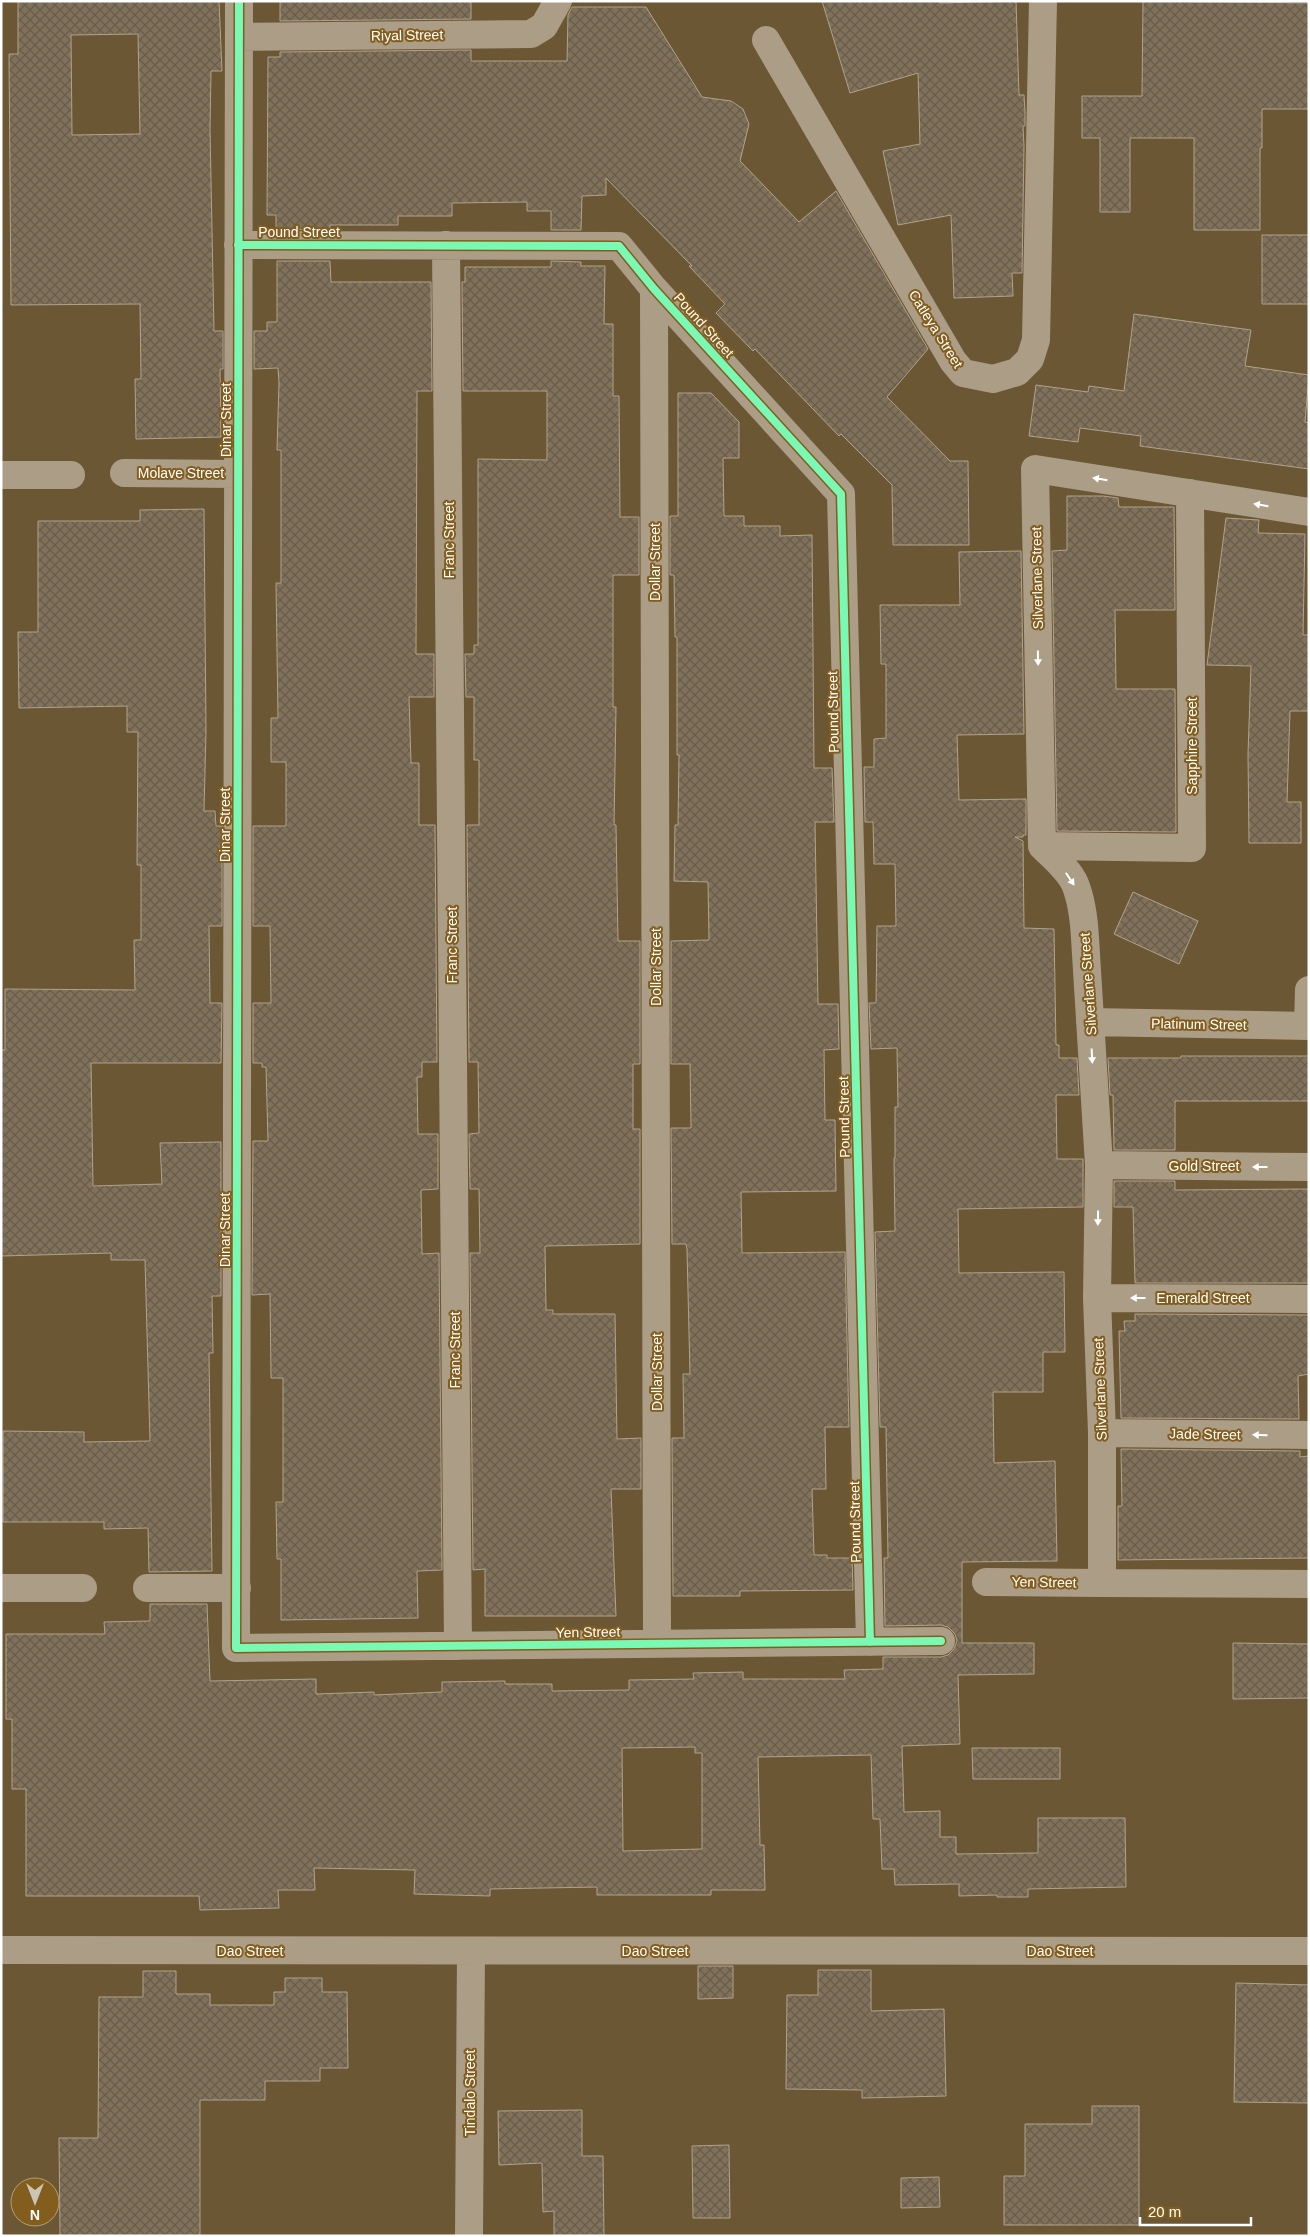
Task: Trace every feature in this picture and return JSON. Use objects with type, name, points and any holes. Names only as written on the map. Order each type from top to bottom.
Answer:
[{"type":"street","name":"Dinar Street","points":[[236,1648],[239,1]]},
{"type":"street","name":"Riyal Street","points":[[239,37],[530,34],[544,26],[558,1]]},
{"type":"street","name":"Catleya Street","points":[[766,40],[953,361],[963,373],[993,379],[1018,372],[1030,360],[1036,340],[1043,1]]},
{"type":"street","name":"Pound Street","points":[[238,245],[619,246],[654,289],[841,494],[870,1642]]},
{"type":"street","name":"Franc Street","points":[[446,245],[458,1646]]},
{"type":"street","name":"Dollar Street","points":[[654,289],[657,1644]]},
{"type":"street","name":"Silverlane Street","points":[[1102,1583],[1102,1434],[1097,1298],[1099,1166],[1083,915],[1075,883],[1042,846],[1036,469],[1309,512]]},
{"type":"street","name":"Molave Street","points":[[124,473],[238,474]]},
{"type":"street","points":[[1,475],[71,475]]},
{"type":"street","name":"Sapphire Street","points":[[1042,846],[1192,848],[1190,494]]},
{"type":"street","points":[[1308,1026],[1309,990]]},
{"type":"street","name":"Platinum Street","points":[[1090,1022],[1308,1026]]},
{"type":"street","name":"Gold Street","points":[[1099,1166],[1309,1167]]},
{"type":"street","name":"Emerald Street","points":[[1097,1298],[1309,1299]]},
{"type":"street","name":"Jade Street","points":[[1102,1434],[1309,1436]]},
{"type":"street","name":"Yen Street","points":[[986,1582],[1102,1583]]},
{"type":"street","points":[[1102,1583],[1309,1584]]},
{"type":"street","points":[[1,1588],[83,1588]]},
{"type":"street","points":[[147,1588],[236,1588]]},
{"type":"street","name":"Yen Street","points":[[236,1648],[941,1641]]},
{"type":"street","name":"Dao Street","points":[[1,1950],[1309,1952]]},
{"type":"street","name":"Tindalo Street","points":[[469,2236],[471,1951]]},
{"type":"building","points":[[18,1],[219,1],[222,71],[211,71],[210,129],[214,331],[223,331],[223,369],[220,369],[221,437],[136,439],[135,379],[141,379],[140,304],[11,305],[9,54],[18,54]],"holes":[[[138,34],[140,134],[72,135],[71,35]]]},
{"type":"building","points":[[280,1],[471,1],[471,19],[280,21]]},
{"type":"building","points":[[822,1],[940,1],[940,3],[1016,1],[1019,95],[1024,95],[1025,126],[1023,126],[1022,273],[1012,273],[1013,296],[954,298],[951,215],[898,225],[883,151],[920,144],[918,73],[850,93]]},
{"type":"building","points":[[1143,1],[1309,3],[1308,109],[1262,109],[1260,230],[1194,230],[1194,138],[1130,138],[1130,212],[1100,212],[1100,138],[1082,138],[1082,96],[1142,96]]},
{"type":"building","points":[[572,7],[646,7],[702,97],[731,101],[743,109],[749,124],[740,161],[799,222],[836,191],[928,349],[887,397],[950,461],[968,461],[969,545],[893,545],[892,485],[841,434],[839,436],[755,349],[753,351],[716,313],[725,304],[689,266],[692,266],[606,178],[606,195],[582,196],[581,230],[551,230],[551,211],[527,211],[527,202],[452,203],[452,216],[398,216],[398,225],[330,225],[330,230],[276,229],[276,215],[267,215],[268,57],[280,57],[280,52],[471,50],[471,61],[567,61],[568,15]]},
{"type":"building","points":[[1262,235],[1309,235],[1309,304],[1262,304]]},
{"type":"building","points":[[277,261],[330,261],[331,282],[431,282],[432,391],[417,391],[416,654],[434,654],[434,697],[409,697],[411,763],[419,763],[419,825],[435,825],[437,1062],[422,1062],[422,1077],[417,1077],[418,1134],[438,1134],[438,1189],[421,1190],[422,1254],[439,1253],[442,1570],[417,1571],[418,1618],[281,1620],[281,1559],[277,1559],[276,1502],[283,1502],[283,1378],[271,1378],[270,1294],[252,1295],[253,1141],[268,1141],[266,1067],[262,1067],[262,1063],[253,1063],[253,1003],[271,1003],[270,926],[253,926],[253,826],[286,826],[286,762],[271,762],[271,718],[278,718],[276,583],[281,583],[281,450],[277,450],[278,368],[254,369],[254,331],[267,331],[267,322],[277,322]]},
{"type":"building","points":[[551,261],[581,262],[581,266],[605,266],[604,324],[613,324],[613,396],[619,396],[620,517],[639,517],[639,575],[613,575],[613,707],[616,707],[614,825],[616,825],[618,941],[640,941],[640,1064],[633,1064],[633,1129],[640,1129],[640,1244],[545,1246],[546,1310],[553,1310],[553,1314],[615,1314],[617,1439],[641,1438],[641,1489],[611,1489],[616,1616],[485,1616],[485,1569],[473,1570],[470,1253],[480,1253],[479,1189],[470,1189],[469,1134],[479,1133],[478,1062],[469,1062],[467,825],[479,825],[479,760],[474,760],[474,697],[466,697],[465,654],[474,654],[474,645],[478,645],[478,459],[547,460],[547,391],[463,391],[462,282],[465,282],[465,267],[551,267]]},
{"type":"building","points":[[1134,314],[1251,330],[1245,366],[1309,375],[1305,422],[1309,423],[1309,469],[1140,446],[1141,436],[1080,428],[1078,442],[1029,436],[1036,385],[1088,392],[1089,386],[1124,391]]},
{"type":"building","points":[[678,393],[711,393],[739,422],[739,458],[723,458],[724,516],[744,516],[744,526],[780,526],[780,536],[812,535],[814,768],[832,768],[834,822],[815,822],[818,1004],[838,1004],[839,1049],[824,1050],[825,1120],[835,1120],[836,1191],[741,1192],[742,1253],[845,1252],[849,1427],[825,1427],[826,1489],[812,1489],[814,1555],[827,1555],[827,1558],[852,1558],[853,1590],[740,1591],[740,1596],[673,1596],[672,1438],[684,1438],[683,1374],[690,1374],[687,1249],[686,1244],[672,1244],[671,1128],[691,1128],[690,1064],[671,1064],[671,941],[709,940],[708,882],[674,881],[675,825],[678,825],[679,755],[677,755],[677,637],[675,637],[674,575],[670,575],[670,516],[678,516]]},
{"type":"building","points":[[1067,496],[1118,498],[1119,507],[1174,507],[1175,610],[1115,610],[1116,689],[1175,689],[1176,832],[1057,831],[1052,551],[1067,550]]},
{"type":"building","points":[[204,509],[206,731],[204,811],[215,811],[216,826],[222,826],[222,926],[209,926],[210,1003],[222,1003],[221,1063],[91,1063],[93,1186],[162,1184],[160,1143],[221,1142],[221,1296],[212,1296],[213,1353],[209,1353],[212,1571],[149,1572],[148,1528],[104,1529],[104,1522],[3,1522],[3,1431],[84,1432],[84,1442],[150,1441],[145,1260],[111,1260],[111,1253],[1,1256],[1,1050],[5,1050],[5,989],[135,990],[134,940],[141,940],[141,865],[137,865],[138,732],[127,732],[127,706],[19,708],[18,632],[38,632],[38,521],[140,521],[140,510]]},
{"type":"building","points":[[1226,518],[1259,520],[1258,533],[1305,534],[1303,635],[1309,635],[1309,711],[1290,711],[1287,802],[1301,802],[1301,843],[1249,843],[1248,754],[1251,666],[1207,665]]},
{"type":"building","points":[[1021,551],[1024,734],[957,735],[959,800],[1026,799],[1026,835],[1015,837],[1023,841],[1024,928],[1054,929],[1056,1045],[1059,1045],[1059,1058],[1077,1058],[1079,1095],[1056,1095],[1057,1159],[1083,1159],[1083,1207],[958,1209],[959,1273],[1064,1272],[1065,1352],[1043,1352],[1043,1392],[993,1392],[994,1463],[1055,1461],[1057,1561],[962,1562],[962,1643],[1034,1643],[1034,1674],[958,1675],[960,1744],[902,1746],[904,1812],[940,1811],[940,1837],[956,1837],[956,1854],[1038,1853],[1038,1818],[1125,1818],[1126,1887],[1028,1889],[1028,1897],[997,1897],[997,1895],[959,1896],[959,1884],[895,1885],[894,1869],[882,1869],[880,1819],[873,1819],[871,1755],[758,1757],[760,1845],[764,1845],[765,1890],[711,1890],[711,1895],[597,1895],[597,1887],[490,1889],[490,1896],[414,1894],[415,1870],[314,1868],[315,1890],[278,1890],[279,1908],[200,1910],[199,1896],[26,1896],[26,1789],[12,1789],[12,1719],[6,1719],[6,1634],[105,1634],[104,1622],[150,1621],[150,1604],[207,1604],[210,1681],[316,1679],[316,1694],[374,1692],[374,1695],[442,1692],[442,1682],[505,1681],[505,1684],[552,1684],[552,1691],[629,1690],[629,1680],[694,1679],[693,1673],[743,1672],[743,1679],[845,1679],[844,1670],[883,1669],[883,1657],[941,1657],[948,1655],[954,1649],[957,1641],[955,1634],[948,1627],[941,1625],[885,1626],[884,1558],[888,1558],[886,1427],[880,1427],[875,1232],[895,1231],[894,1158],[895,1107],[898,1107],[897,1048],[871,1049],[869,1003],[876,1003],[877,926],[896,926],[895,864],[874,864],[873,822],[865,822],[864,767],[874,767],[874,739],[886,738],[886,664],[881,664],[880,605],[960,605],[959,552]],"holes":[[[695,1747],[695,1753],[702,1753],[702,1849],[623,1851],[622,1748]]]},
{"type":"building","points":[[1133,892],[1198,921],[1179,964],[1114,934]]},
{"type":"building","points":[[1181,1056],[1309,1056],[1309,1101],[1175,1101],[1175,1150],[1114,1150],[1113,1095],[1110,1095],[1108,1058],[1181,1058]]},
{"type":"building","points":[[1114,1181],[1175,1181],[1175,1190],[1309,1189],[1309,1283],[1135,1283],[1133,1207],[1114,1207]]},
{"type":"building","points":[[1135,1314],[1309,1315],[1309,1374],[1298,1376],[1299,1419],[1121,1418],[1119,1331],[1125,1331],[1124,1321],[1135,1321]]},
{"type":"building","points":[[1121,1449],[1300,1451],[1300,1457],[1309,1456],[1309,1558],[1118,1560],[1118,1506],[1122,1506]]},
{"type":"building","points":[[1233,1643],[1309,1644],[1309,1698],[1233,1699]]},
{"type":"building","points":[[972,1748],[1060,1748],[1060,1779],[973,1779]]},
{"type":"building","points":[[698,1966],[733,1966],[733,1998],[698,1999]]},
{"type":"building","points":[[818,1970],[871,1970],[871,2011],[944,2009],[946,2096],[862,2098],[862,2090],[786,2089],[787,1995],[818,1995]]},
{"type":"building","points":[[143,1971],[176,1971],[176,1994],[210,1994],[210,2005],[274,2005],[274,1992],[285,1992],[285,1978],[322,1978],[322,1992],[347,1992],[348,2068],[320,2068],[320,2081],[265,2081],[265,2100],[200,2100],[200,2236],[60,2236],[59,2138],[98,2138],[99,1997],[143,1997]]},
{"type":"building","points":[[1236,1983],[1309,1985],[1309,2103],[1234,2102]]},
{"type":"building","points":[[1092,2106],[1139,2106],[1139,2225],[1004,2225],[1004,2176],[1025,2176],[1025,2124],[1092,2124]]},
{"type":"building","points":[[582,2110],[582,2156],[603,2156],[604,2236],[554,2236],[554,2211],[543,2212],[542,2163],[499,2165],[498,2111]]},
{"type":"building","points":[[729,2145],[730,2218],[693,2218],[692,2146]]},
{"type":"building","points":[[939,2177],[940,2207],[901,2208],[901,2178]]},
{"type":"cycle path","points":[[239,1],[236,1648],[941,1641]]},
{"type":"cycle path","points":[[238,245],[619,246],[654,289],[841,494],[870,1642]]}]
